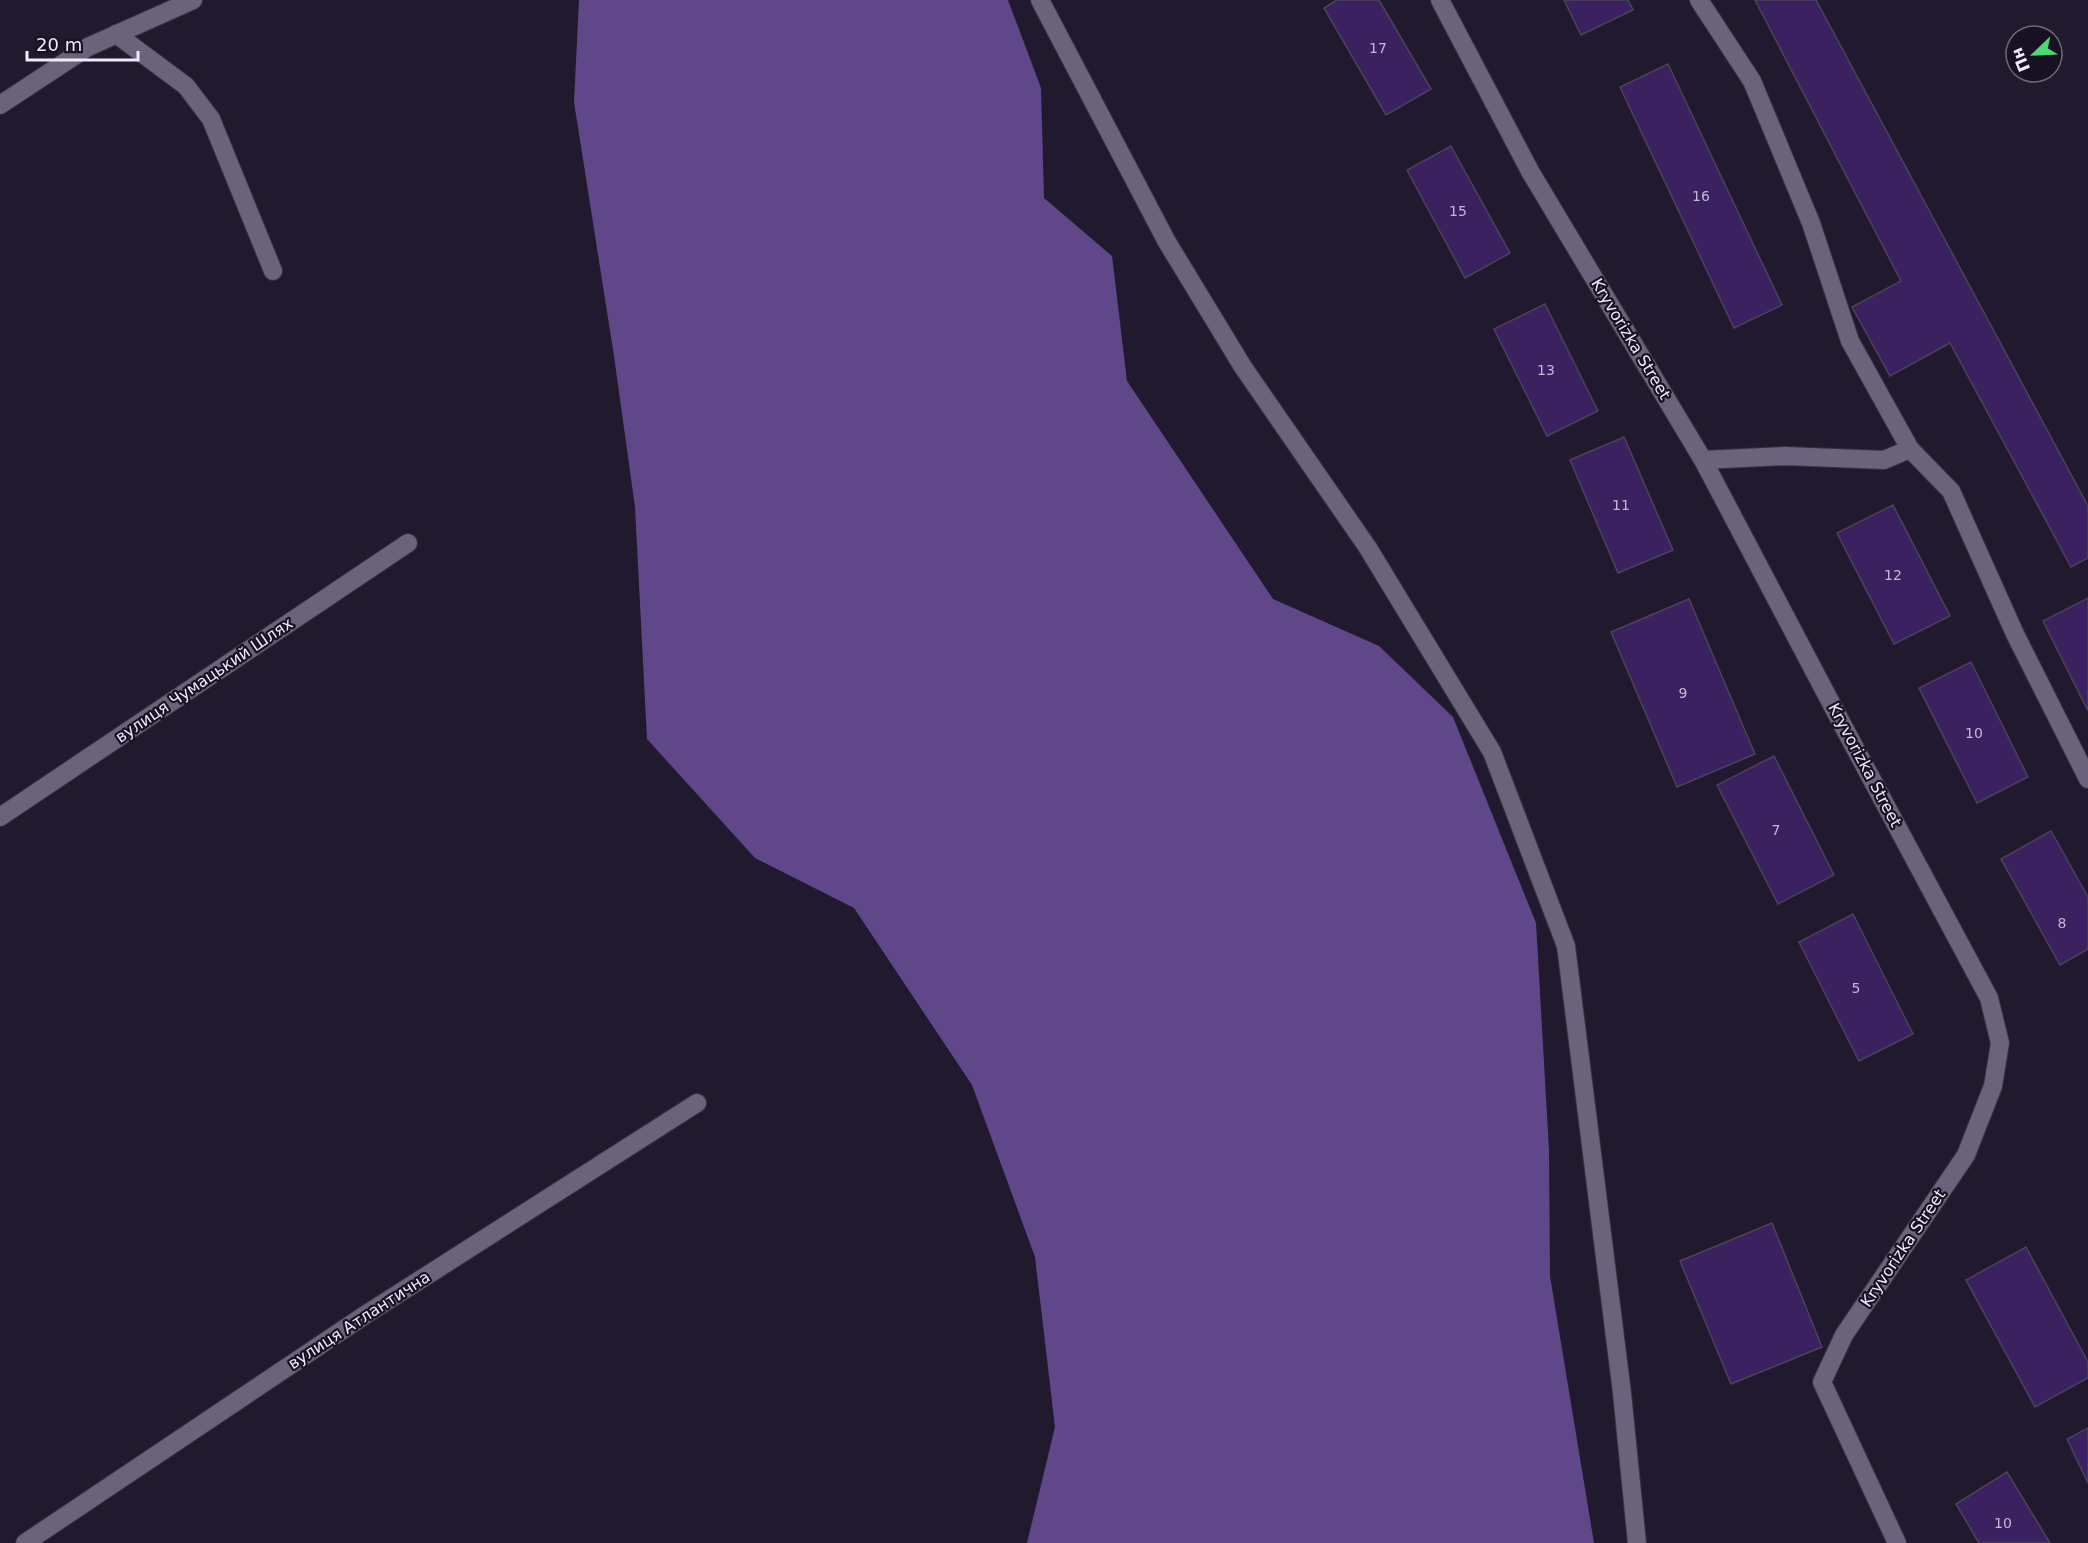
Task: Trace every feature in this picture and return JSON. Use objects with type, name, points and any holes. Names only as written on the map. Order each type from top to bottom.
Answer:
[{"type":"street","points":[[0,105],[88,47],[194,0]]},
{"type":"street","points":[[1040,0],[1167,242],[1243,367],[1368,548],[1497,763],[1566,946],[1622,1393],[1637,1543]]},
{"type":"street","name":"Kryvorizka Street","points":[[1440,0],[1531,173],[1703,460],[1989,998],[2000,1043],[1994,1086],[1966,1155],[1844,1335],[1822,1382],[1897,1543]]},
{"type":"street","points":[[1699,0],[1752,81],[1811,223],[1850,341],[1910,449],[1951,491],[2015,634],[2088,780]]},
{"type":"street","points":[[116,34],[186,86],[211,119],[273,271]]},
{"type":"street","points":[[1703,460],[1785,456],[1884,460],[1910,449]]},
{"type":"street","name":"вулиця Чумацький Шлях","points":[[0,817],[408,543]]},
{"type":"street","name":"вулиця Атлантична","points":[[25,1543],[365,1315],[697,1103]]},
{"type":"shaded area","points":[[579,0],[1008,0],[1041,88],[1044,198],[1112,256],[1127,381],[1273,599],[1379,646],[1453,717],[1536,923],[1549,1150],[1550,1276],[1594,1543],[1027,1543],[1055,1427],[1035,1257],[972,1085],[854,908],[755,858],[647,739],[635,507],[574,102]]},
{"type":"building","points":[[1337,0],[1379,0],[1431,89],[1386,115],[1324,8]]},
{"type":"building","points":[[1564,0],[1628,0],[1633,10],[1581,35]]},
{"type":"building","points":[[1755,0],[1816,0],[2088,506],[2088,558],[2071,567],[1950,343],[1890,376],[1852,307],[1901,281]]},
{"type":"building","points":[[1668,64],[1782,305],[1734,328],[1620,87]]},
{"type":"building","points":[[1451,146],[1510,253],[1465,278],[1407,170]]},
{"type":"building","points":[[1545,304],[1598,411],[1547,436],[1494,329]]},
{"type":"building","points":[[1624,437],[1673,550],[1618,573],[1570,460]]},
{"type":"building","points":[[1893,505],[1950,616],[1894,644],[1837,533]]},
{"type":"building","points":[[2088,598],[2088,711],[2043,621]]},
{"type":"building","points":[[1689,599],[1755,754],[1677,787],[1611,632]]},
{"type":"building","points":[[1971,662],[2028,777],[1977,803],[1919,688]]},
{"type":"building","points":[[1774,756],[1834,875],[1778,904],[1717,785]]},
{"type":"building","points":[[2051,831],[2088,897],[2088,949],[2060,965],[2001,859]]},
{"type":"building","points":[[1853,914],[1913,1034],[1859,1061],[1799,942]]},
{"type":"building","points":[[1772,1223],[1822,1347],[1731,1384],[1680,1261]]},
{"type":"building","points":[[2026,1247],[2088,1362],[2088,1378],[2035,1407],[1966,1280]]},
{"type":"building","points":[[2088,1428],[2088,1483],[2067,1439]]},
{"type":"building","points":[[2007,1472],[2050,1543],[1979,1543],[1956,1504]]}]
